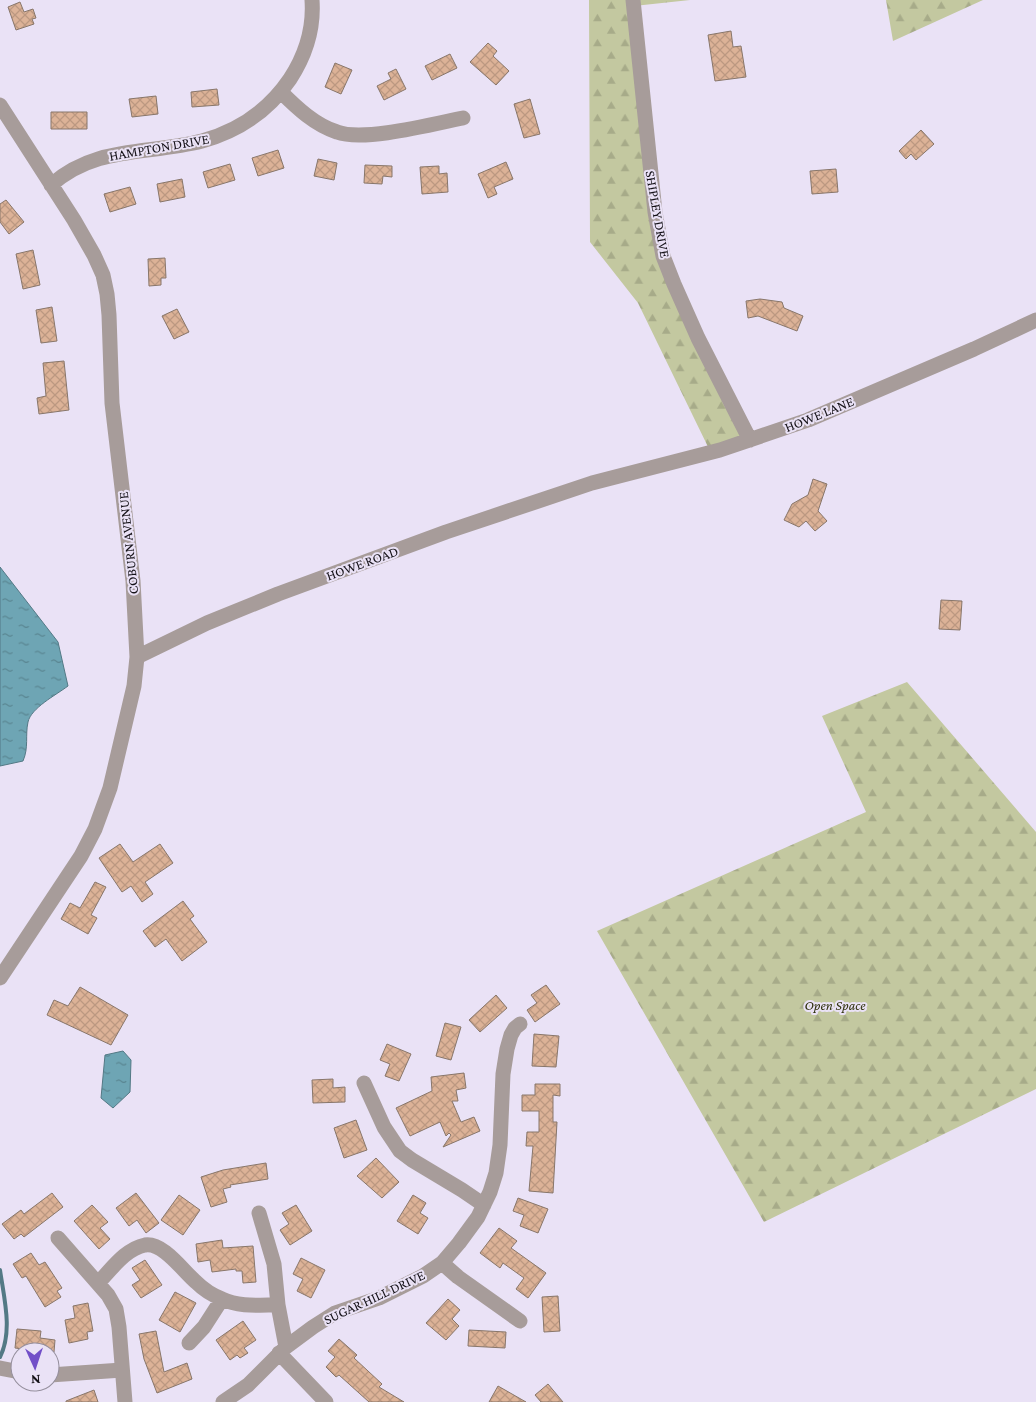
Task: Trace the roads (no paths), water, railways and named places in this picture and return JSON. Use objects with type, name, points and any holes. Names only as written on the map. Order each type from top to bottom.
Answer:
[{"type":"street","name":"HAMPTON DRIVE","points":[[51,185],[81,164],[99,158],[201,141],[225,133],[256,116],[281,92],[303,55],[312,22],[312,0]]},
{"type":"street","name":"SHIPLEY DRIVE","points":[[633,0],[655,212],[660,242],[674,284],[686,311],[750,440]]},
{"type":"street","points":[[281,92],[297,108],[324,126],[339,133],[354,135],[378,133],[463,118]]},
{"type":"street","name":"COBURN AVENUE","points":[[0,105],[94,255],[103,275],[107,294],[112,403],[132,581],[137,657],[134,686],[110,788],[95,829],[81,856],[0,978]]},
{"type":"street","name":"HOWE LANE","points":[[592,483],[683,461],[808,420],[974,349],[1036,320]]},
{"type":"street","name":"HOWE ROAD","points":[[137,657],[207,623],[278,594],[446,532],[592,483]]},
{"type":"street","name":"SUGAR HILL DRIVE","points":[[223,1402],[248,1385],[283,1350],[335,1313],[379,1298],[423,1276],[442,1262],[471,1228],[484,1205],[496,1173],[500,1145],[503,1074],[507,1049],[510,1035],[514,1028],[520,1024]]},
{"type":"street","points":[[364,1083],[384,1126],[400,1151],[484,1205]]},
{"type":"street","points":[[259,1212],[274,1264],[283,1350],[326,1402]]},
{"type":"street","points":[[58,1238],[108,1295],[116,1309],[126,1402]]},
{"type":"street","points":[[98,1283],[126,1254],[146,1245],[156,1246],[166,1252],[197,1283],[222,1299],[236,1304],[278,1305]]},
{"type":"street","points":[[442,1262],[458,1277],[520,1321]]},
{"type":"street","points":[[189,1343],[204,1327],[222,1299]]},
{"type":"street","points":[[60,1374],[122,1370]]},
{"type":"water","points":[[0,567],[58,642],[68,686],[39,707],[30,717],[23,761],[0,766]]},
{"type":"water","points":[[123,1051],[131,1060],[130,1092],[113,1108],[101,1098],[105,1055]]},
{"type":"waterway","points":[[0,1270],[7,1325],[4,1347],[0,1357]]},
{"type":"park label","name":"Open Space","points":[[835,1005]]}]
